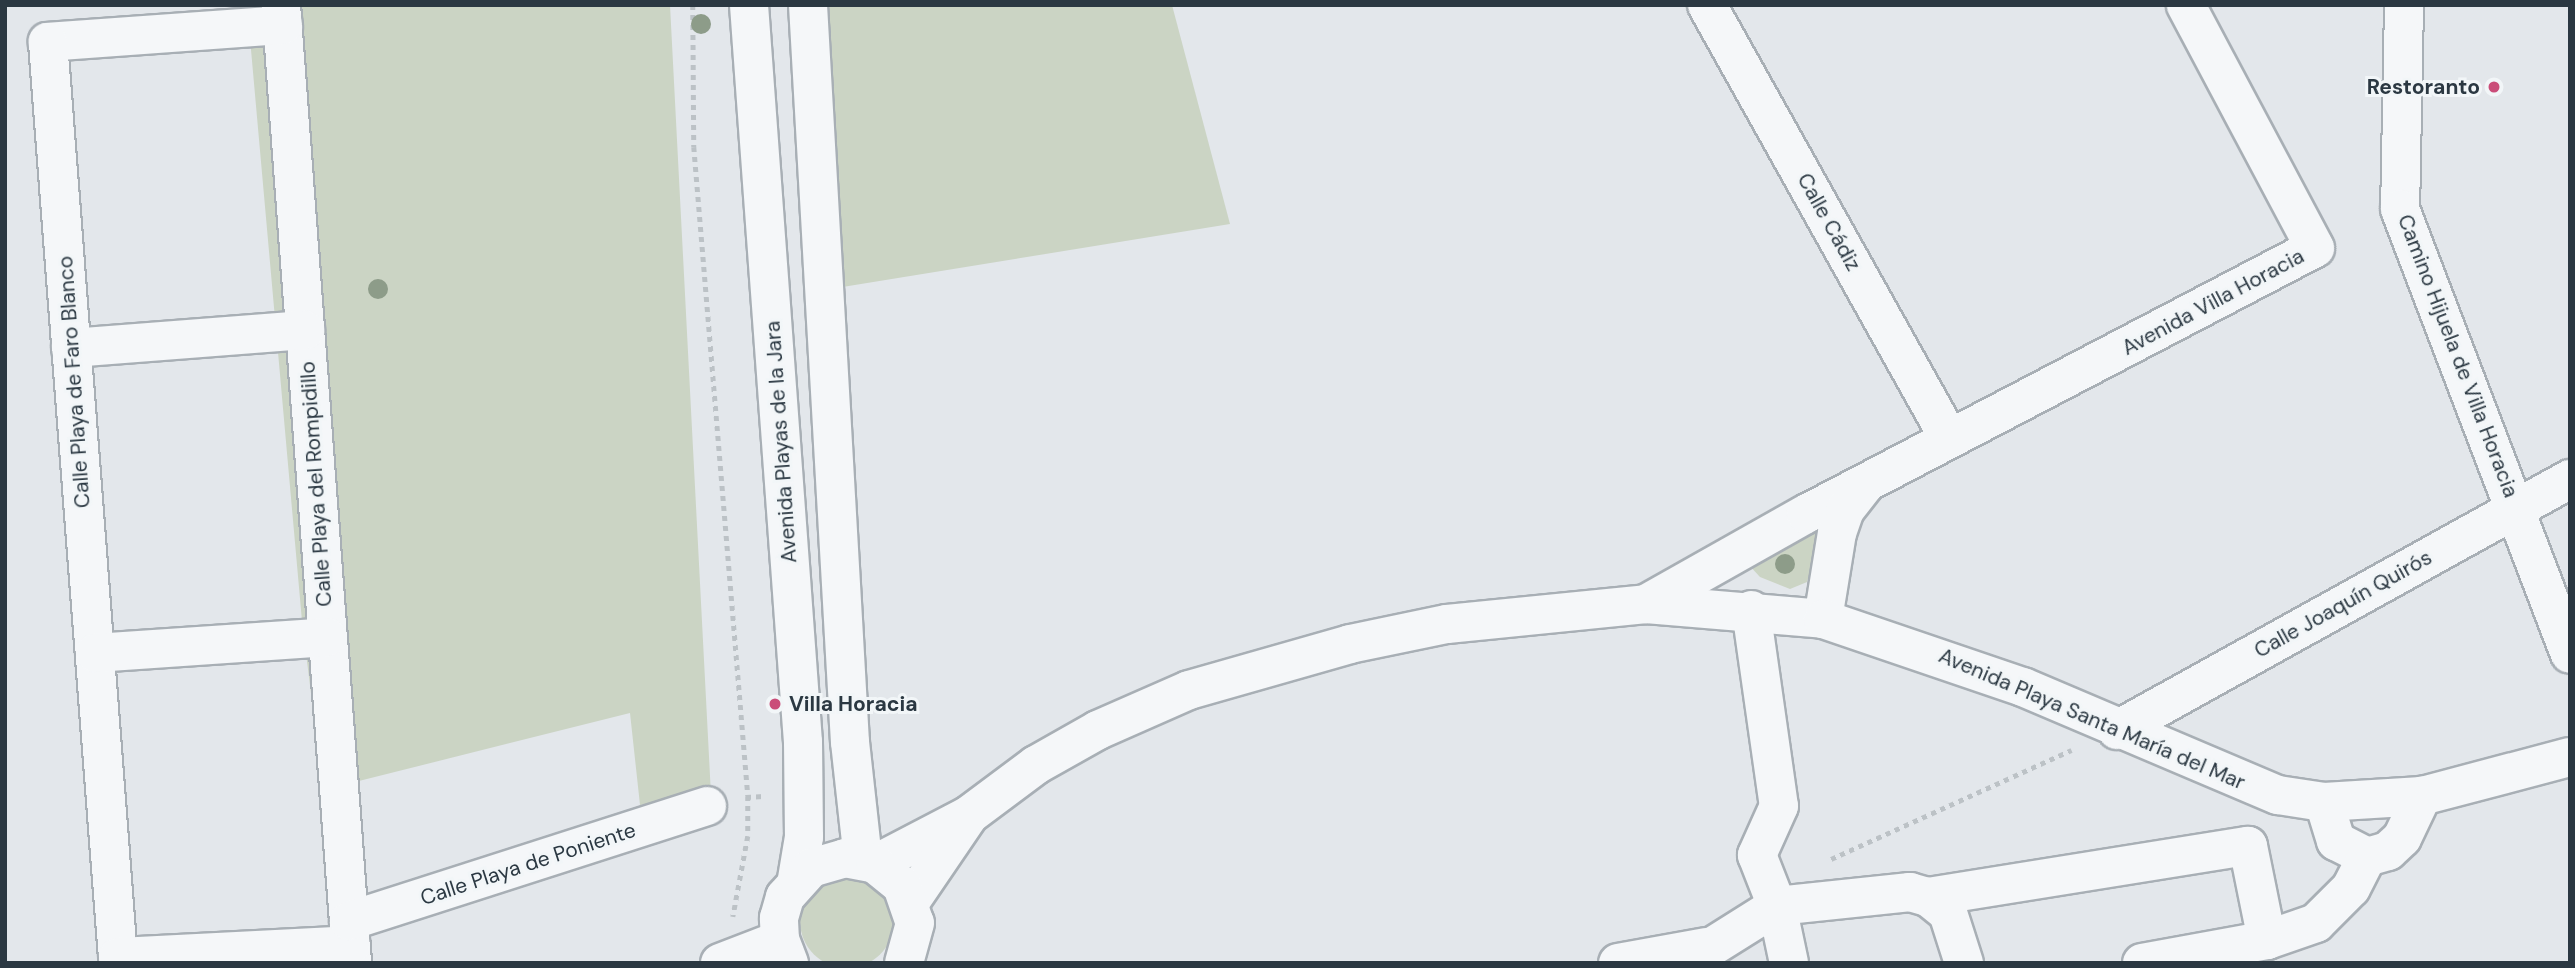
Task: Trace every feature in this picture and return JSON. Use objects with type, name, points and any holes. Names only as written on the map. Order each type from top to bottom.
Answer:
[{"type":"street","name":"Avenida Playas de la Jara","points":[[749,5],[803,794],[804,837],[797,879],[779,918],[784,951]]},
{"type":"street","points":[[808,5],[850,743],[869,862]]},
{"type":"street","name":"Calle Cádiz","points":[[1707,5],[1951,439]]},
{"type":"street","name":"Avenida Villa Horacia","points":[[1646,604],[1866,483],[2315,248],[2186,5]]},
{"type":"street","name":"Camino Hijuela de Villa Horacia","points":[[2404,5],[2400,209],[2570,654]]},
{"type":"street","name":"Calle Playa del Rompidillo","points":[[282,15],[350,943]]},
{"type":"street","name":"Calle Playa de Faro Blanco","points":[[118,957],[48,42],[282,15]]},
{"type":"street","points":[[71,348],[305,330]]},
{"type":"street","name":"Calle Joaquín Quirós","points":[[2117,730],[2570,479]]},
{"type":"street","name":"Avenida Villa Horacia","points":[[1823,619],[1837,533],[1845,510],[1866,483]]},
{"type":"street","name":"Avenida Playa Santa María del Mar","points":[[869,862],[969,815],[1057,753],[1189,690],[1350,645],[1447,624],[1646,604],[1751,610],[1823,619],[1926,651],[2235,781],[2278,795],[2324,802],[2421,796],[2570,757]]},
{"type":"street","points":[[1751,610],[1779,806],[1757,855],[1777,906],[1789,963]]},
{"type":"street","points":[[95,653],[327,636]]},
{"type":"street","points":[[2324,802],[2336,841],[2367,857],[2388,851],[2402,838],[2421,796]]},
{"type":"street","name":"Calle Playa de Poniente","points":[[118,957],[350,943],[707,806]]},
{"type":"street","name":"Avenida Playa Santa María del Mar","points":[[910,902],[969,815]]},
{"type":"street","points":[[1928,897],[2248,846],[2267,940]]},
{"type":"street","points":[[2142,963],[2267,940],[2316,923],[2351,888],[2367,857]]},
{"type":"street","points":[[797,879],[827,860],[869,862],[902,886],[910,902],[910,956]]},
{"type":"street","points":[[1618,963],[1696,955],[1777,906],[1910,892],[1928,897],[1948,913],[1964,963]]},
{"type":"street","points":[[729,959],[784,951]]},
{"type":"path","points":[[693,5],[694,147],[748,796],[748,836],[732,911],[729,959]]},
{"type":"path","points":[[1818,865],[2117,730]]},
{"type":"path","points":[[707,806],[748,796],[803,794]]},
{"type":"green space","points":[[247,5],[670,5],[711,795],[640,805],[630,713],[323,790],[302,621]]},
{"type":"green space","points":[[808,5],[1172,5],[1230,224],[824,290]]},
{"type":"green space","points":[[1826,521],[1807,582],[1790,589],[1760,577],[1748,564]]},
{"type":"green space","points":[[847,874],[865,878],[880,888],[890,903],[894,921],[890,939],[880,954],[865,964],[847,968],[829,964],[814,954],[804,939],[800,921],[804,903],[814,888],[829,878]]},
{"type":"place","name":"Restoranto","points":[[2494,87]]},
{"type":"place","name":"Villa Horacia","points":[[775,704]]}]
